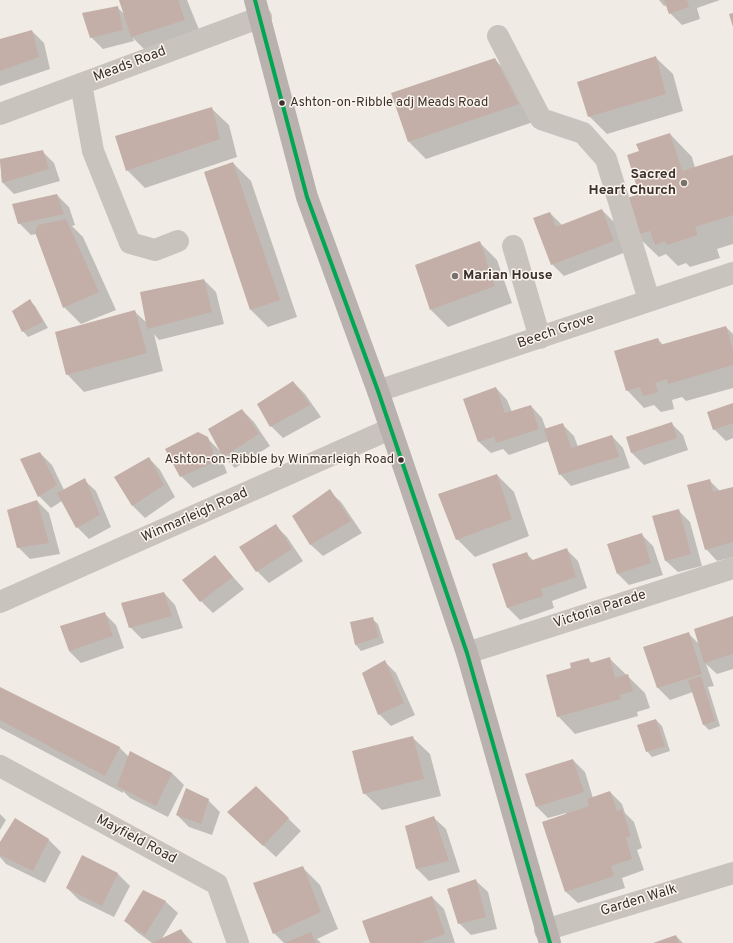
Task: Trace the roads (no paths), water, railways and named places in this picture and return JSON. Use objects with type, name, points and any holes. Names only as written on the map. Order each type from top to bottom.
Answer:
[{"type":"main road","points":[[258,8],[307,197],[378,392],[467,653],[547,936]]},
{"type":"street","name":"Meads Road","points":[[0,114],[81,84],[258,8]]},
{"type":"street","points":[[498,36],[541,119],[583,133],[606,159],[613,177],[649,300]]},
{"type":"street","points":[[81,84],[93,151],[130,243],[155,250],[178,241]]},
{"type":"street","points":[[513,246],[540,338]]},
{"type":"street","name":"Beech Grove","points":[[378,392],[733,273]]},
{"type":"street","name":"Winmarleigh Road","points":[[0,602],[390,429]]},
{"type":"street","name":"Victoria Parade","points":[[467,653],[733,568]]},
{"type":"street","name":"Mayfield Road","points":[[0,766],[217,884],[238,943]]},
{"type":"street","name":"Garden Walk","points":[[547,936],[733,873]]},
{"type":"place","name":"Ashton-on-Ribble adj Meads Road","points":[[282,103]]},
{"type":"place","name":"Sacred Heart Church","points":[[684,183]]},
{"type":"place","name":"Marian House","points":[[455,276]]},
{"type":"place","name":"Ashton-on-Ribble by Winmarleigh Road","points":[[401,460]]}]
